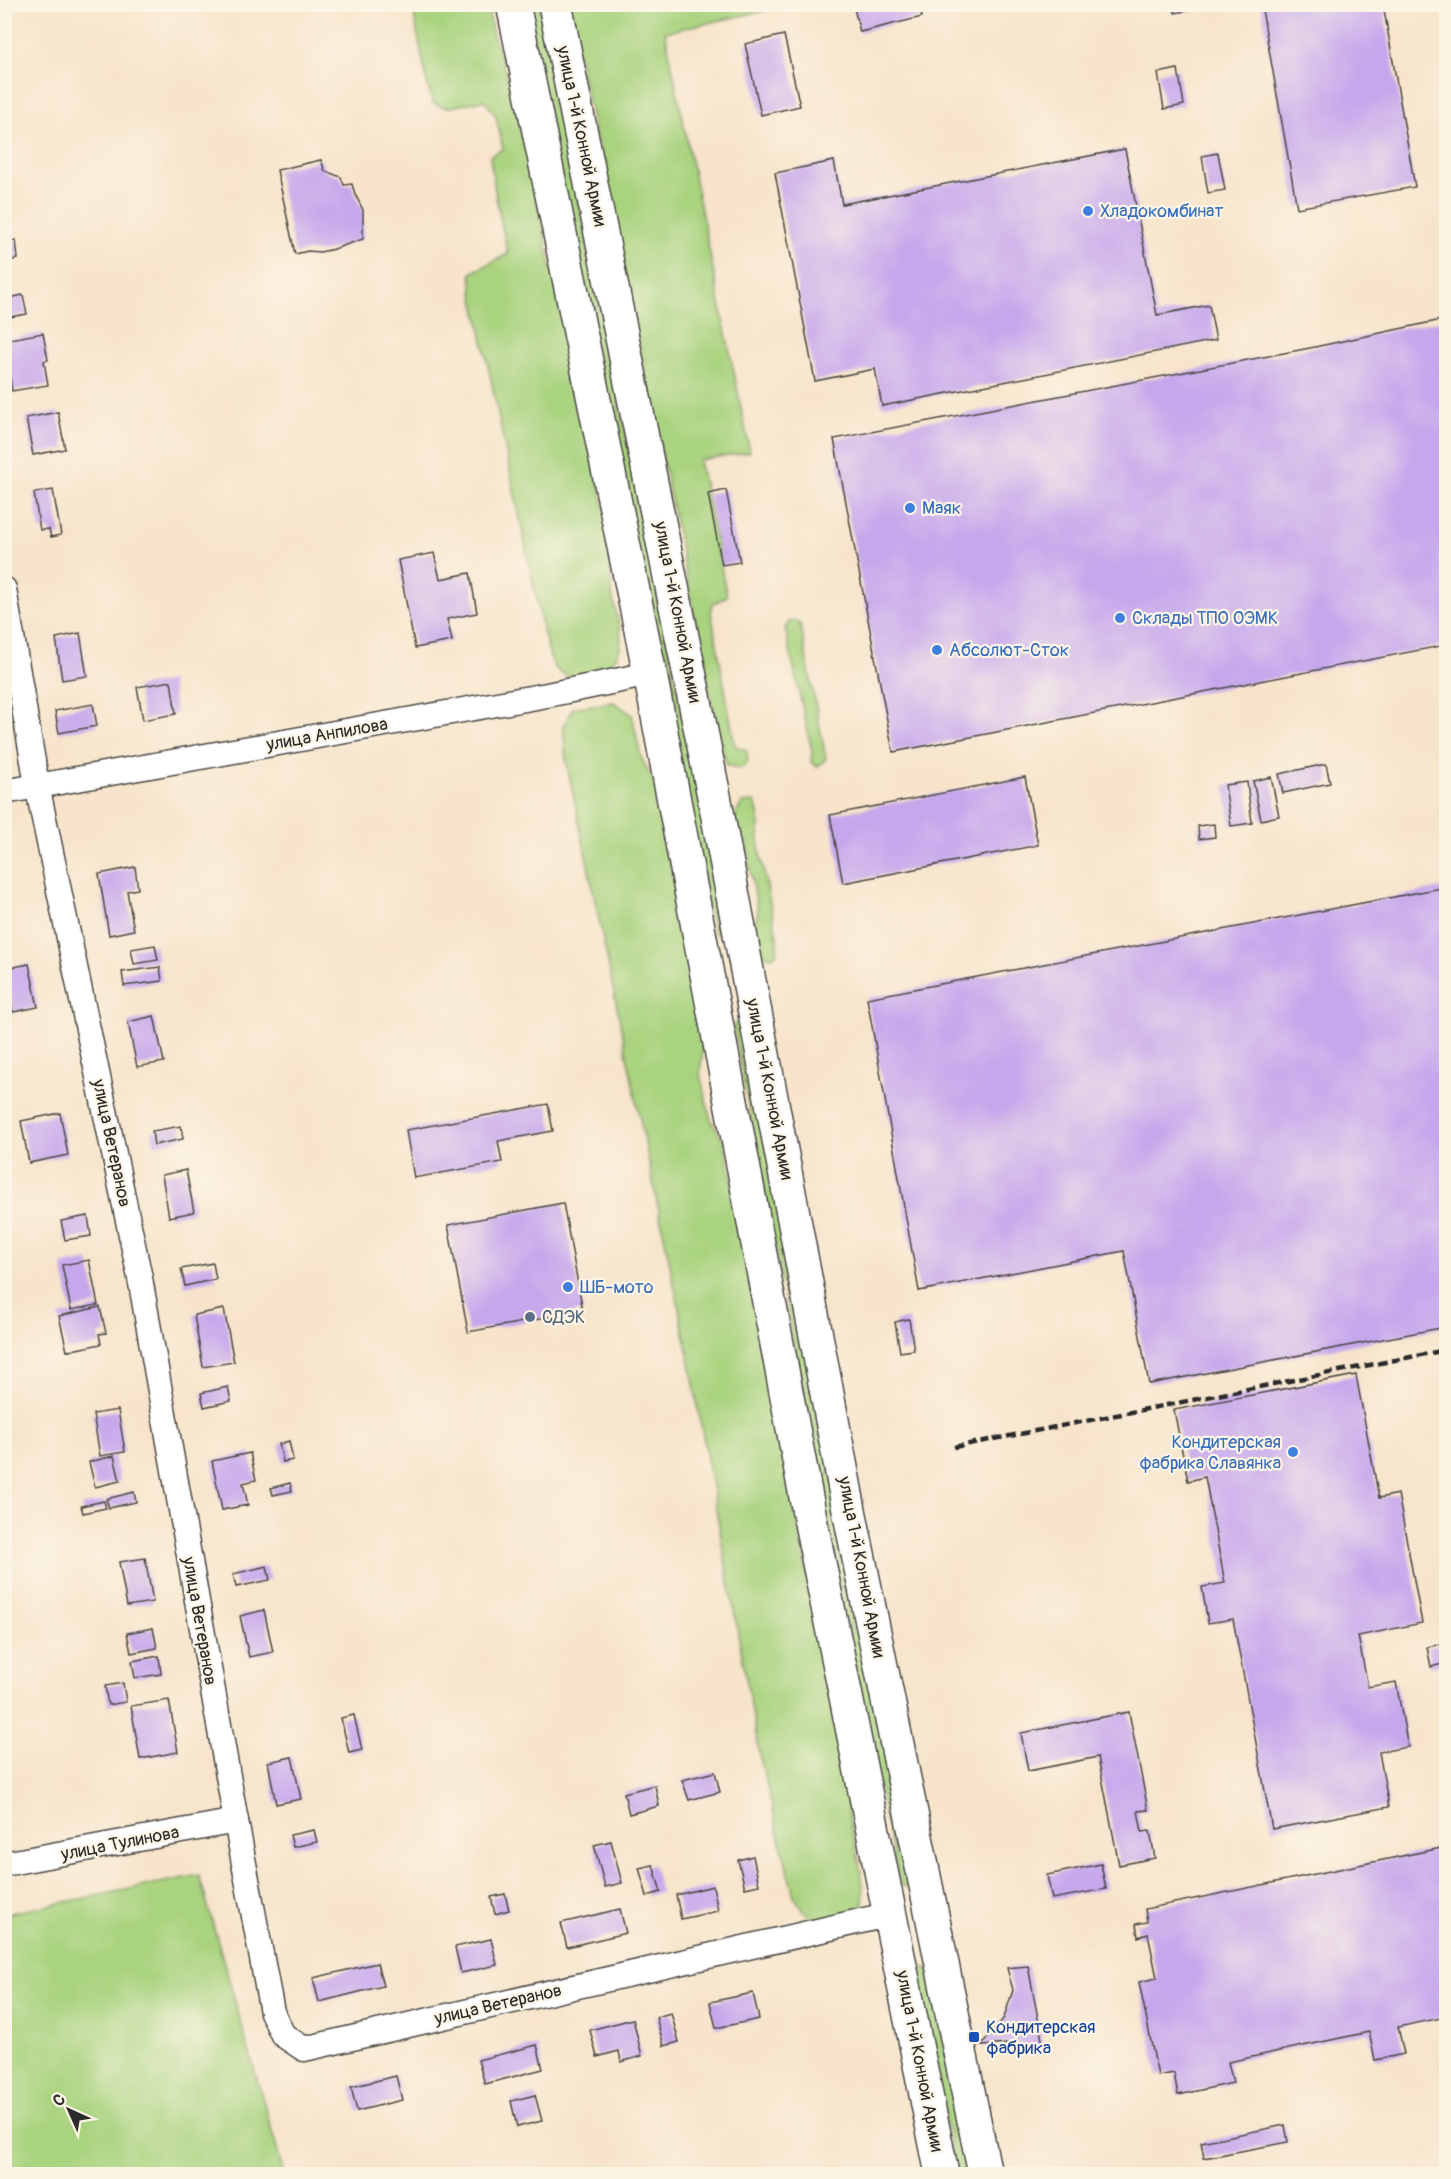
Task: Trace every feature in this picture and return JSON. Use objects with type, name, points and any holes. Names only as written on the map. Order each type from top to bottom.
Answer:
[{"type":"main road","name":"улица 1-й Конной Армии","points":[[513,4],[650,674],[810,1518],[942,2175]]},
{"type":"main road","name":"улица 1-й Конной Армии","points":[[555,4],[644,439],[750,980],[849,1510],[985,2175]]},
{"type":"main road","points":[[710,987],[750,980]]},
{"type":"main road","points":[[892,1919],[933,1915]]},
{"type":"street","name":"улица Ветеранов","points":[[4,589],[37,785],[140,1278],[272,2012],[283,2035],[304,2049],[892,1919]]},
{"type":"street","name":"улица Анпилова","points":[[4,792],[524,699],[650,674]]},
{"type":"street","name":"улица Тулинова","points":[[4,1864],[236,1821]]},
{"type":"green space","points":[[412,5],[488,5],[492,32],[513,92],[614,551],[611,588],[620,629],[619,651],[608,665],[589,675],[579,677],[561,673],[554,666],[549,655],[473,293],[471,273],[508,254],[490,156],[503,149],[496,116],[484,100],[447,108],[433,103]]},
{"type":"green space","points":[[525,5],[539,5],[725,929],[721,935],[713,931]]},
{"type":"green space","points":[[567,5],[791,5],[665,32],[750,452],[699,460],[727,596],[712,604],[711,611],[735,746],[746,750],[748,758],[746,765],[739,769],[727,765],[722,751],[610,202]]},
{"type":"green space","points":[[796,621],[800,624],[826,759],[817,767],[811,761],[812,751],[785,628],[789,622]]},
{"type":"green space","points":[[614,702],[632,715],[641,757],[652,778],[656,793],[704,1038],[700,1074],[711,1120],[725,1144],[848,1788],[848,1811],[861,1869],[863,1905],[851,1912],[828,1919],[810,1917],[794,1896],[760,1757],[690,1362],[566,759],[563,726],[573,708]]},
{"type":"green space","points":[[755,802],[759,817],[759,848],[778,942],[777,953],[772,957],[765,955],[758,948],[752,929],[758,913],[745,839],[735,830],[735,816],[742,803]]},
{"type":"green space","points":[[736,1023],[742,1025],[912,1884],[906,1887],[902,1885],[898,1877],[868,1736],[733,1025]]},
{"type":"green space","points":[[199,1875],[284,2174],[5,2174],[5,1914]]},
{"type":"green space","points":[[925,1967],[929,1970],[970,2174],[956,2174],[918,1979],[920,1970]]},
{"type":"building","points":[[853,4],[919,4],[922,17],[860,32]]},
{"type":"building","points":[[1173,4],[1202,4],[1203,8],[1175,13]]},
{"type":"building","points":[[1261,4],[1383,4],[1415,187],[1297,208]]},
{"type":"building","points":[[784,35],[800,106],[761,115],[745,44]]},
{"type":"building","points":[[1178,69],[1184,105],[1164,109],[1158,73]]},
{"type":"building","points":[[1125,149],[1157,315],[1209,305],[1216,340],[882,406],[875,369],[815,381],[775,173],[834,161],[842,204]]},
{"type":"building","points":[[1218,153],[1225,190],[1208,193],[1202,156]]},
{"type":"building","points":[[321,160],[325,171],[341,177],[344,185],[352,184],[363,210],[363,239],[334,249],[295,254],[277,170]]},
{"type":"building","points":[[16,240],[18,259],[4,261],[4,242]]},
{"type":"building","points":[[23,295],[27,314],[4,318],[4,299]]},
{"type":"building","points":[[1446,319],[1446,645],[893,752],[834,439],[1310,348]]},
{"type":"building","points":[[43,333],[48,360],[44,361],[48,385],[12,391],[4,340]]},
{"type":"building","points":[[58,412],[65,449],[33,455],[26,418]]},
{"type":"building","points":[[53,490],[61,535],[51,537],[49,529],[40,530],[34,493]]},
{"type":"building","points":[[726,490],[740,562],[722,565],[708,494]]},
{"type":"building","points":[[434,553],[440,579],[470,573],[477,613],[447,619],[452,641],[415,648],[398,560]]},
{"type":"building","points":[[80,633],[87,676],[62,680],[56,638]]},
{"type":"building","points":[[171,681],[176,714],[143,720],[137,687]]},
{"type":"building","points":[[93,704],[97,726],[59,733],[55,711]]},
{"type":"building","points":[[1326,764],[1330,783],[1283,793],[1279,774]]},
{"type":"building","points":[[1025,777],[1038,845],[843,883],[830,815]]},
{"type":"building","points":[[1271,777],[1279,816],[1261,820],[1253,781]]},
{"type":"building","points":[[1247,782],[1252,823],[1231,826],[1225,785]]},
{"type":"building","points":[[1214,824],[1215,837],[1199,839],[1198,826]]},
{"type":"building","points":[[135,867],[138,889],[127,891],[134,930],[109,935],[99,874]]},
{"type":"building","points":[[1446,887],[1446,1327],[1149,1384],[1124,1251],[919,1291],[867,998]]},
{"type":"building","points":[[155,945],[158,960],[134,964],[131,949]]},
{"type":"building","points":[[29,964],[38,1007],[13,1012],[4,969]]},
{"type":"building","points":[[160,967],[162,981],[124,986],[122,972]]},
{"type":"building","points":[[154,1016],[164,1062],[137,1067],[128,1022]]},
{"type":"building","points":[[548,1104],[553,1131],[498,1141],[502,1162],[414,1178],[406,1130]]},
{"type":"building","points":[[60,1113],[68,1155],[29,1163],[21,1121]]},
{"type":"building","points":[[181,1126],[183,1139],[154,1145],[152,1131]]},
{"type":"building","points":[[186,1170],[194,1212],[169,1217],[162,1175]]},
{"type":"building","points":[[563,1203],[583,1311],[468,1332],[448,1225]]},
{"type":"building","points":[[88,1216],[91,1236],[65,1240],[61,1221]]},
{"type":"building","points":[[89,1260],[98,1305],[71,1310],[62,1265]]},
{"type":"building","points":[[213,1263],[216,1279],[185,1286],[181,1269]]},
{"type":"building","points":[[100,1307],[106,1333],[99,1334],[101,1344],[67,1351],[59,1316]]},
{"type":"building","points":[[224,1309],[234,1362],[203,1367],[194,1315]]},
{"type":"building","points":[[909,1319],[914,1350],[900,1352],[895,1322]]},
{"type":"building","points":[[1356,1375],[1379,1498],[1398,1494],[1422,1623],[1358,1636],[1368,1687],[1396,1682],[1408,1747],[1379,1752],[1389,1807],[1272,1829],[1233,1619],[1208,1623],[1202,1587],[1225,1583],[1205,1477],[1188,1481],[1174,1410]]},
{"type":"building","points":[[228,1387],[231,1401],[204,1407],[201,1393]]},
{"type":"building","points":[[118,1410],[125,1452],[100,1456],[93,1414]]},
{"type":"building","points":[[289,1441],[293,1460],[283,1462],[279,1444]]},
{"type":"building","points":[[250,1453],[256,1480],[243,1483],[248,1505],[222,1510],[212,1461]]},
{"type":"building","points":[[114,1456],[120,1481],[95,1487],[89,1462]]},
{"type":"building","points":[[290,1483],[292,1491],[273,1495],[271,1488]]},
{"type":"building","points":[[134,1492],[136,1502],[109,1508],[106,1499]]},
{"type":"building","points":[[104,1501],[106,1508],[83,1513],[81,1506]]},
{"type":"building","points":[[145,1558],[153,1602],[127,1606],[119,1562]]},
{"type":"building","points":[[267,1566],[270,1580],[236,1587],[233,1574]]},
{"type":"building","points":[[264,1610],[273,1652],[249,1657],[240,1616]]},
{"type":"building","points":[[153,1628],[157,1648],[131,1653],[127,1633]]},
{"type":"building","points":[[1446,1643],[1446,1663],[1431,1667],[1427,1647]]},
{"type":"building","points":[[159,1656],[161,1674],[135,1678],[132,1661]]},
{"type":"building","points":[[123,1683],[126,1702],[108,1705],[105,1686]]},
{"type":"building","points":[[169,1700],[178,1752],[140,1759],[131,1706]]},
{"type":"building","points":[[1129,1712],[1148,1810],[1138,1811],[1142,1832],[1150,1831],[1155,1858],[1119,1865],[1098,1757],[1028,1771],[1021,1733]]},
{"type":"building","points":[[354,1715],[362,1750],[349,1753],[341,1718]]},
{"type":"building","points":[[292,1757],[301,1799],[276,1804],[268,1762]]},
{"type":"building","points":[[715,1772],[720,1792],[689,1800],[682,1780]]},
{"type":"building","points":[[655,1785],[659,1806],[629,1814],[624,1793]]},
{"type":"building","points":[[314,1830],[317,1842],[293,1847],[290,1835]]},
{"type":"building","points":[[611,1841],[622,1883],[605,1887],[594,1845]]},
{"type":"building","points":[[1446,1847],[1446,2017],[1398,2027],[1404,2054],[1375,2060],[1369,2032],[1228,2062],[1233,2083],[1178,2095],[1174,2073],[1158,2076],[1139,1982],[1157,1978],[1148,1934],[1138,1937],[1136,1924],[1147,1922],[1145,1909]]},
{"type":"building","points":[[753,1856],[759,1885],[745,1888],[738,1860]]},
{"type":"building","points":[[1101,1864],[1106,1889],[1052,1899],[1047,1875]]},
{"type":"building","points":[[653,1865],[661,1892],[647,1896],[639,1868]]},
{"type":"building","points":[[713,1886],[718,1911],[681,1919],[676,1895]]},
{"type":"building","points":[[505,1894],[509,1910],[495,1914],[491,1897]]},
{"type":"building","points":[[620,1909],[626,1933],[567,1947],[561,1923]]},
{"type":"building","points":[[491,1939],[497,1965],[461,1973],[455,1947]]},
{"type":"building","points":[[377,1963],[383,1986],[319,2002],[313,1978]]},
{"type":"building","points":[[1028,1966],[1044,2050],[1022,2052],[1022,2043],[981,2046],[1004,2018],[1013,1990],[1007,1968]]},
{"type":"building","points":[[753,1993],[759,2019],[716,2028],[710,2002]]},
{"type":"building","points":[[671,2013],[679,2042],[664,2046],[656,2017]]},
{"type":"building","points":[[633,2019],[642,2056],[621,2062],[619,2051],[597,2057],[590,2030]]},
{"type":"building","points":[[537,2045],[543,2069],[485,2084],[478,2060]]},
{"type":"building","points":[[396,2076],[402,2100],[357,2111],[351,2087]]},
{"type":"building","points":[[535,2095],[542,2121],[517,2127],[511,2101]]},
{"type":"building","points":[[1285,2125],[1288,2142],[1204,2158],[1201,2142]]},
{"type":"railway","points":[[954,1447],[1446,1350]]},
{"type":"place","name":"Хладокомбинат","points":[[1088,211]]},
{"type":"place","name":"Маяк","points":[[910,508]]},
{"type":"place","name":"Склады ТПО ОЭМК","points":[[1120,618]]},
{"type":"place","name":"Абсолют-Сток","points":[[937,650]]},
{"type":"place","name":"ШБ-мото","points":[[568,1287]]},
{"type":"place","name":"СДЭК","points":[[530,1317]]},
{"type":"place","name":"Кондитерская фабрика Славянка","points":[[1293,1452]]},
{"type":"place","name":"Кондитерская фабрика","points":[[974,2037]]}]
